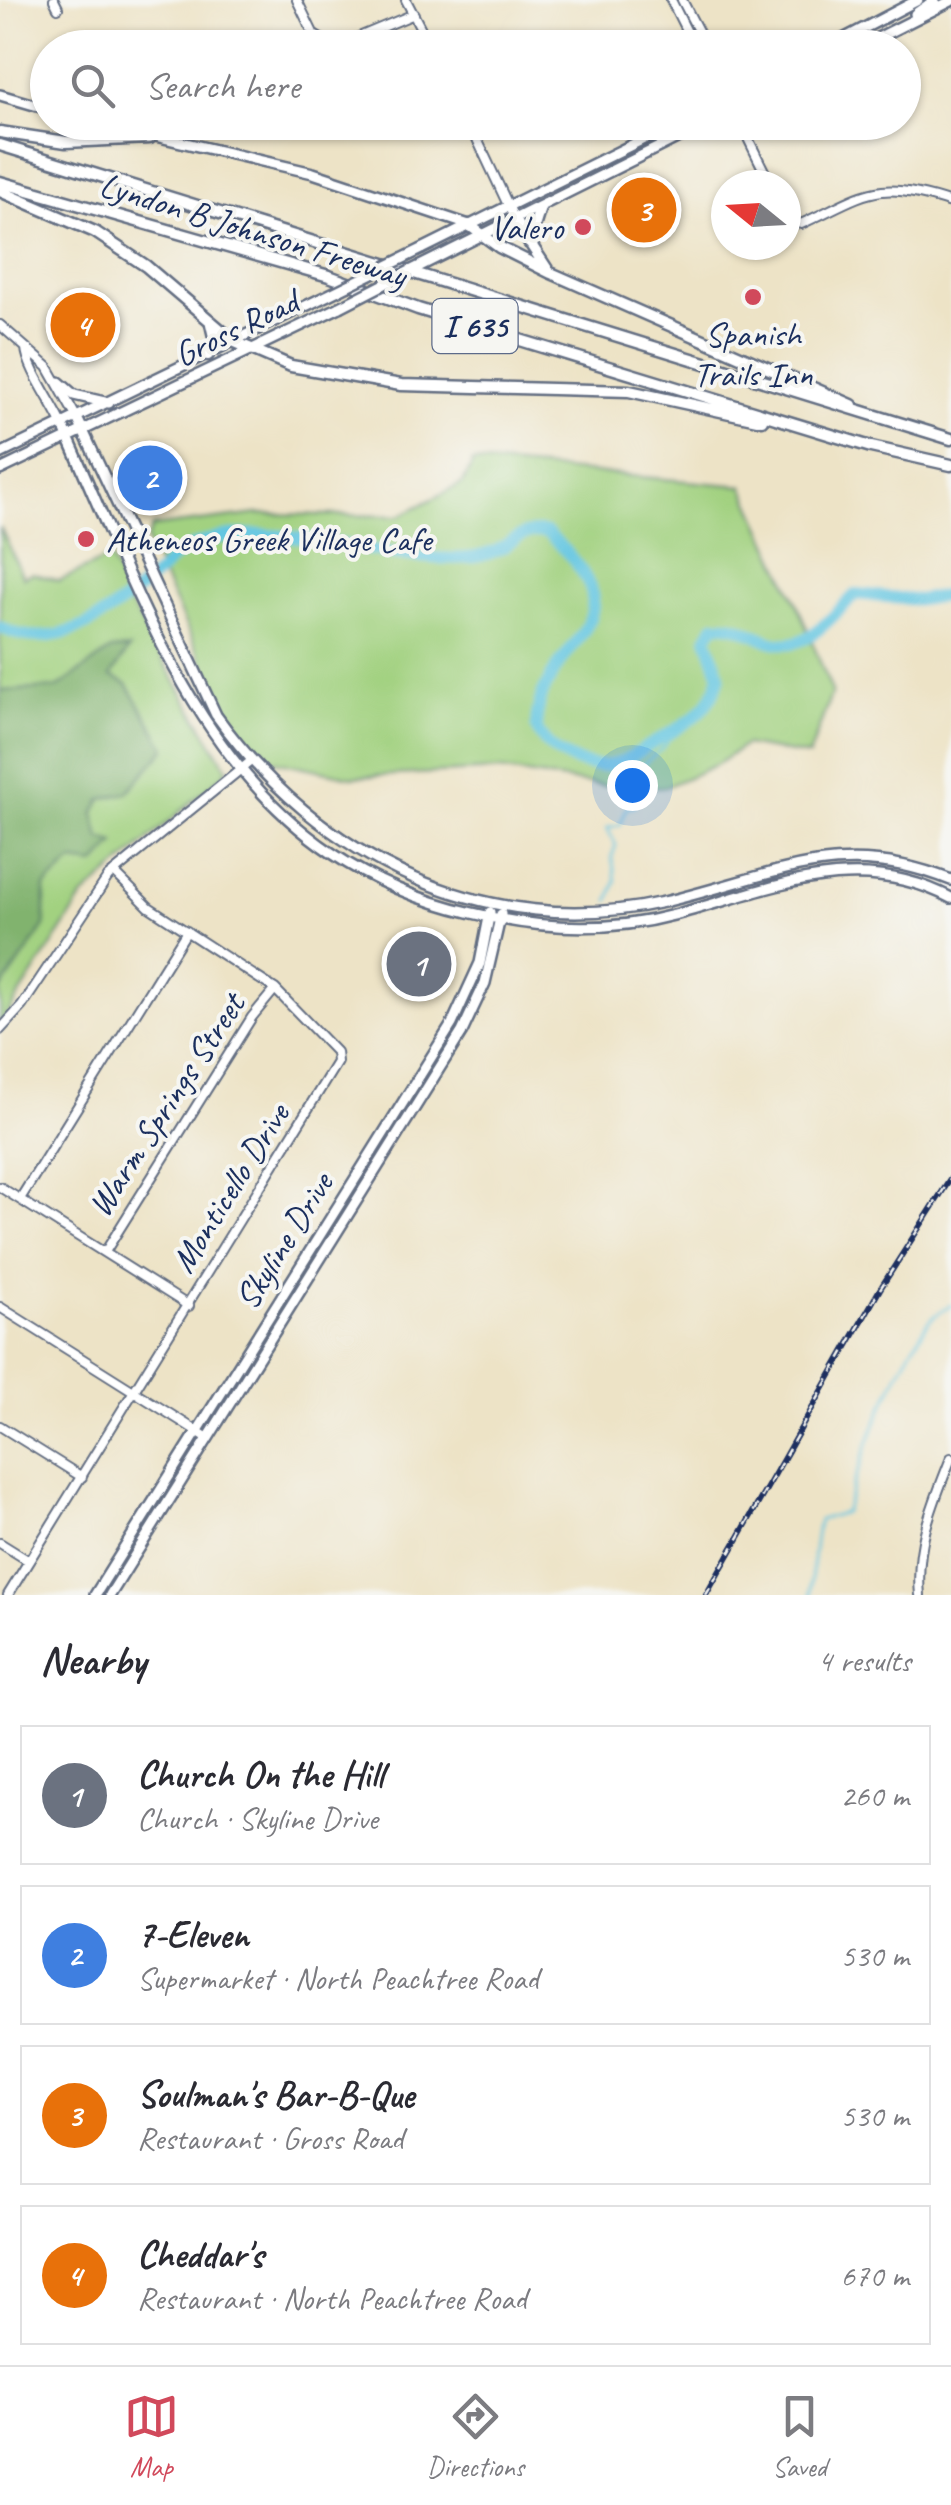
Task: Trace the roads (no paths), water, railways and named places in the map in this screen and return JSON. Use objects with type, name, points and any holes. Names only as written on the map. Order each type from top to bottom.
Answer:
[{"type":"highway","points":[[0,132],[30,137]]},
{"type":"highway","points":[[53,140],[108,140]]},
{"type":"highway","name":"Lyndon B Johnson Freeway","points":[[0,145],[951,439]]},
{"type":"highway","name":"Lyndon B Johnson Freeway","points":[[0,182],[330,276],[418,309],[871,447],[951,465]]},
{"type":"highway","points":[[0,191],[66,218],[120,247],[235,342],[310,372],[365,382],[604,388],[655,394],[871,447]]},
{"type":"highway","points":[[530,244],[531,225],[540,208]]},
{"type":"highway","points":[[515,220],[552,273]]},
{"type":"highway","points":[[470,226],[552,273],[826,391],[871,416]]},
{"type":"highway","points":[[208,355],[216,336],[211,323]]},
{"type":"main road","points":[[860,30],[918,0]]},
{"type":"main road","points":[[910,20],[935,0]]},
{"type":"main road","points":[[891,30],[951,1]]},
{"type":"main road","points":[[0,95],[30,104]]},
{"type":"main road","name":"Lyndon B Johnson Freeway","points":[[159,140],[313,173],[470,226]]},
{"type":"main road","name":"Gross Road","points":[[0,454],[78,420],[642,140]]},
{"type":"main road","name":"Gross Road","points":[[0,470],[252,352],[674,140]]},
{"type":"main road","points":[[632,145],[638,158]]},
{"type":"main road","points":[[174,372],[181,386]]},
{"type":"main road","points":[[59,382],[74,395],[112,403]]},
{"type":"main road","points":[[78,420],[216,716],[296,807],[364,855],[423,883],[497,905],[605,911],[666,902],[825,858],[900,862],[951,880]]},
{"type":"main road","points":[[63,426],[151,619],[212,736],[238,770],[288,821],[358,870],[418,898],[542,926],[604,927],[670,916],[795,878],[826,874],[896,878],[951,898]]},
{"type":"main road","points":[[111,533],[126,528]]},
{"type":"main road","points":[[666,902],[670,916]]},
{"type":"main road","name":"Skyline Drive","points":[[110,1595],[476,1005],[497,905]]},
{"type":"main road","name":"Skyline Drive","points":[[95,1595],[460,1010],[495,918]]},
{"type":"main road","points":[[334,1212],[345,1218]]},
{"type":"main road","points":[[134,1533],[145,1540]]},
{"type":"street","points":[[297,0],[312,30]]},
{"type":"street","points":[[406,0],[422,30]]},
{"type":"street","points":[[670,0],[685,30]]},
{"type":"street","points":[[682,0],[698,30]]},
{"type":"street","points":[[376,30],[414,14]]},
{"type":"street","points":[[477,140],[515,220]]},
{"type":"street","points":[[749,140],[764,170]]},
{"type":"street","points":[[801,224],[859,195],[889,188],[951,202]]},
{"type":"street","points":[[0,325],[35,351],[59,382],[78,420]]},
{"type":"street","points":[[26,348],[26,358],[48,391],[63,426]]},
{"type":"street","points":[[0,1030],[22,1006],[87,903],[114,872],[251,760]]},
{"type":"street","name":"Monticello Drive","points":[[8,1595],[338,1062],[336,1052],[274,989],[145,904],[114,872]]},
{"type":"street","points":[[20,1199],[187,931]]},
{"type":"street","name":"Warm Springs Street","points":[[105,1252],[274,989]]},
{"type":"street","points":[[0,1187],[189,1306]]},
{"type":"street","points":[[0,1307],[208,1438]]},
{"type":"street","points":[[0,1426],[82,1477]]},
{"type":"street","points":[[920,1595],[918,1571],[923,1533],[951,1458]]},
{"type":"street","points":[[0,1544],[29,1562]]},
{"type":"waterway","points":[[0,627],[42,637],[83,627],[121,604],[177,555],[204,542],[234,536],[302,538],[403,555],[455,559],[486,555],[524,535],[547,533],[578,565],[591,591],[592,613],[542,696],[536,727],[558,753],[581,763],[604,766],[624,761],[673,732],[710,700],[720,675],[707,638],[714,625],[735,626],[765,639],[792,643],[826,624],[856,594],[918,600],[951,595]]},
{"type":"waterway","points":[[609,901],[616,882],[612,856],[616,845],[607,828],[620,825],[627,808],[635,806],[631,798],[644,786],[641,766],[665,746],[672,733]]},
{"type":"waterway","points":[[811,1595],[819,1520],[845,1512],[890,1391],[930,1320],[951,1305]]},
{"type":"railway","points":[[706,1595],[880,1289],[951,1178]]},
{"type":"place","name":"Soulman's Bar-B-Que","points":[[644,210]]},
{"type":"place","name":"Valero","points":[[583,227]]},
{"type":"place","name":"Spanish Trails Inn","points":[[753,297]]},
{"type":"place","name":"Cheddar's","points":[[83,325]]},
{"type":"place","name":"7-Eleven","points":[[150,478]]},
{"type":"place","name":"Atheneos Greek Village Cafe","points":[[86,539]]},
{"type":"place","name":"Church On the Hill","points":[[419,964]]}]
